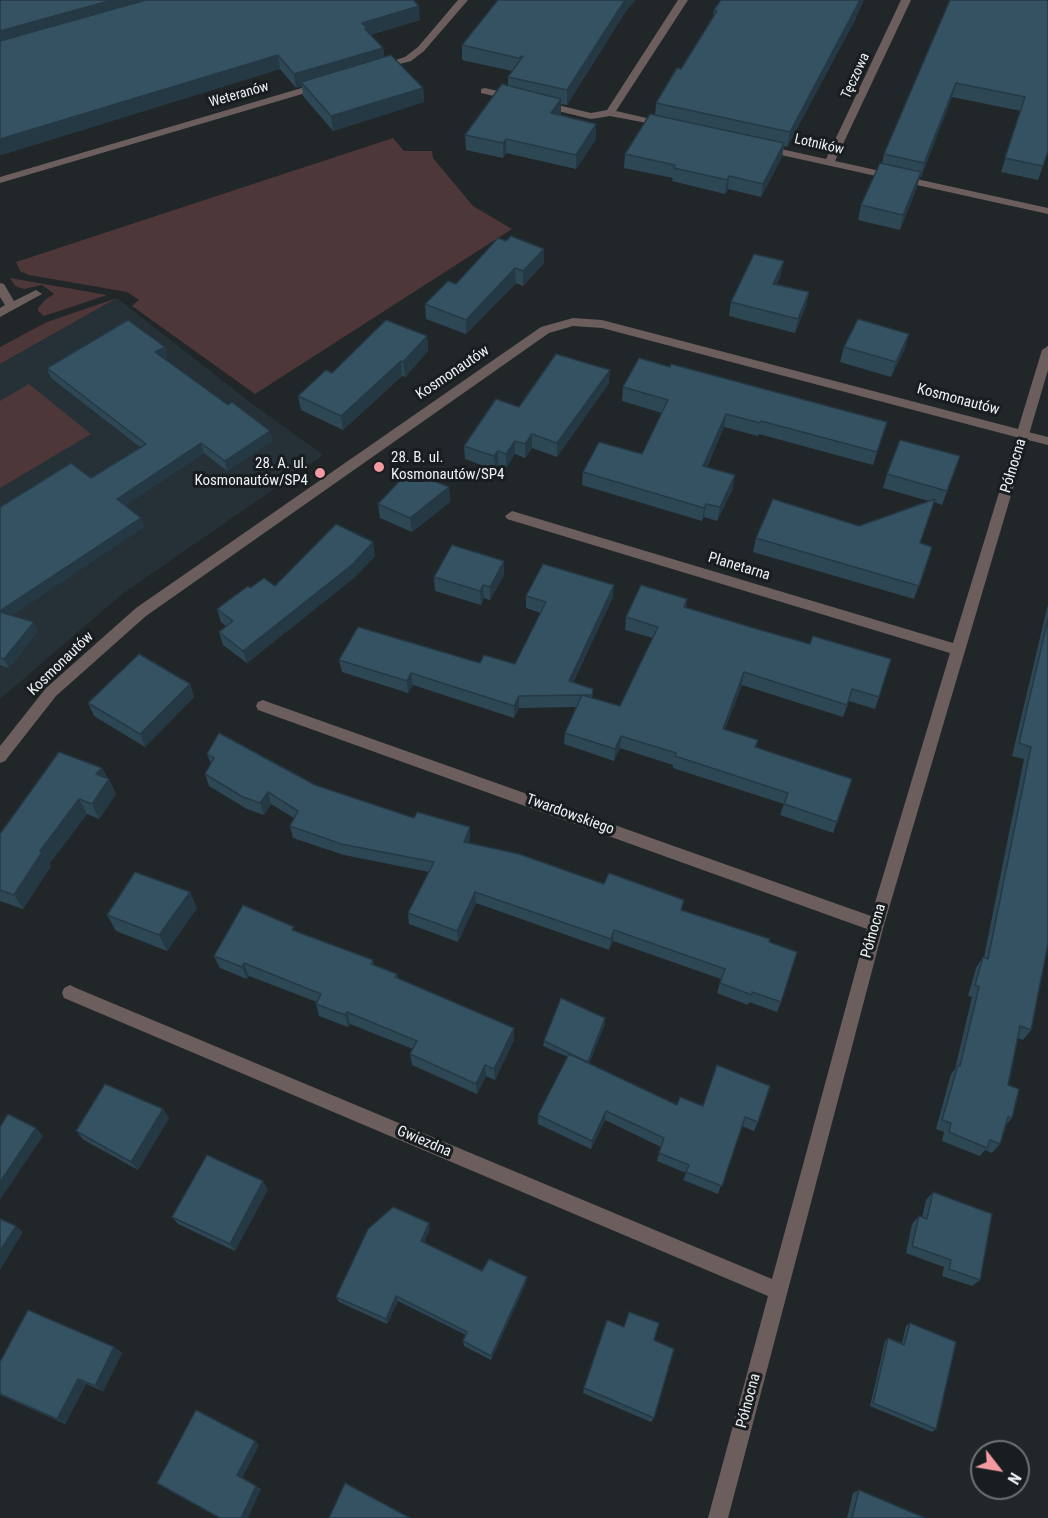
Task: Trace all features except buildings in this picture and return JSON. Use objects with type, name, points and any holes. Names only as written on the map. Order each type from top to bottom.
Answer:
[{"type":"street","points":[[368,72],[402,62],[421,49],[463,0]]},
{"type":"street","points":[[610,113],[683,0]]},
{"type":"street","name":"Tęczowa","points":[[829,163],[906,0]]},
{"type":"street","name":"Weteranów","points":[[0,180],[333,82]]},
{"type":"street","points":[[485,91],[591,116],[610,113],[679,129]]},
{"type":"street","name":"Lotników","points":[[748,144],[1048,211]]},
{"type":"street","points":[[0,287],[12,307]]},
{"type":"street","points":[[0,313],[36,294]]},
{"type":"street","name":"Kosmonautów","points":[[0,757],[6,737],[51,692],[141,612],[545,330],[573,322],[611,326],[1048,441]]},
{"type":"street","name":"Północna","points":[[718,1518],[876,925],[1048,350]]},
{"type":"street","name":"Planetarna","points":[[512,516],[957,650]]},
{"type":"street","name":"Twardowskiego","points":[[263,706],[876,925]]},
{"type":"street","name":"Gwiezdna","points":[[70,993],[778,1291]]},
{"type":"shaded area","points":[[393,138],[404,151],[432,151],[433,158],[473,206],[512,229],[255,394],[132,306],[139,300],[127,292],[29,275],[20,271],[16,262]]},
{"type":"shaded area","points":[[10,278],[107,295],[44,316],[38,308],[54,294],[42,285],[24,289],[15,286]]},
{"type":"shaded area","points":[[117,298],[246,399],[323,455],[121,595],[0,699],[0,364]]},
{"type":"shaded area","points":[[117,298],[0,364],[0,347],[47,322]]},
{"type":"shaded area","points":[[29,384],[91,434],[0,488],[0,401]]},
{"type":"place","name":"28. B. ul. Kosmonautów/SP4","points":[[379,467]]},
{"type":"place","name":"28. A. ul. Kosmonautów/SP4","points":[[320,473]]}]
